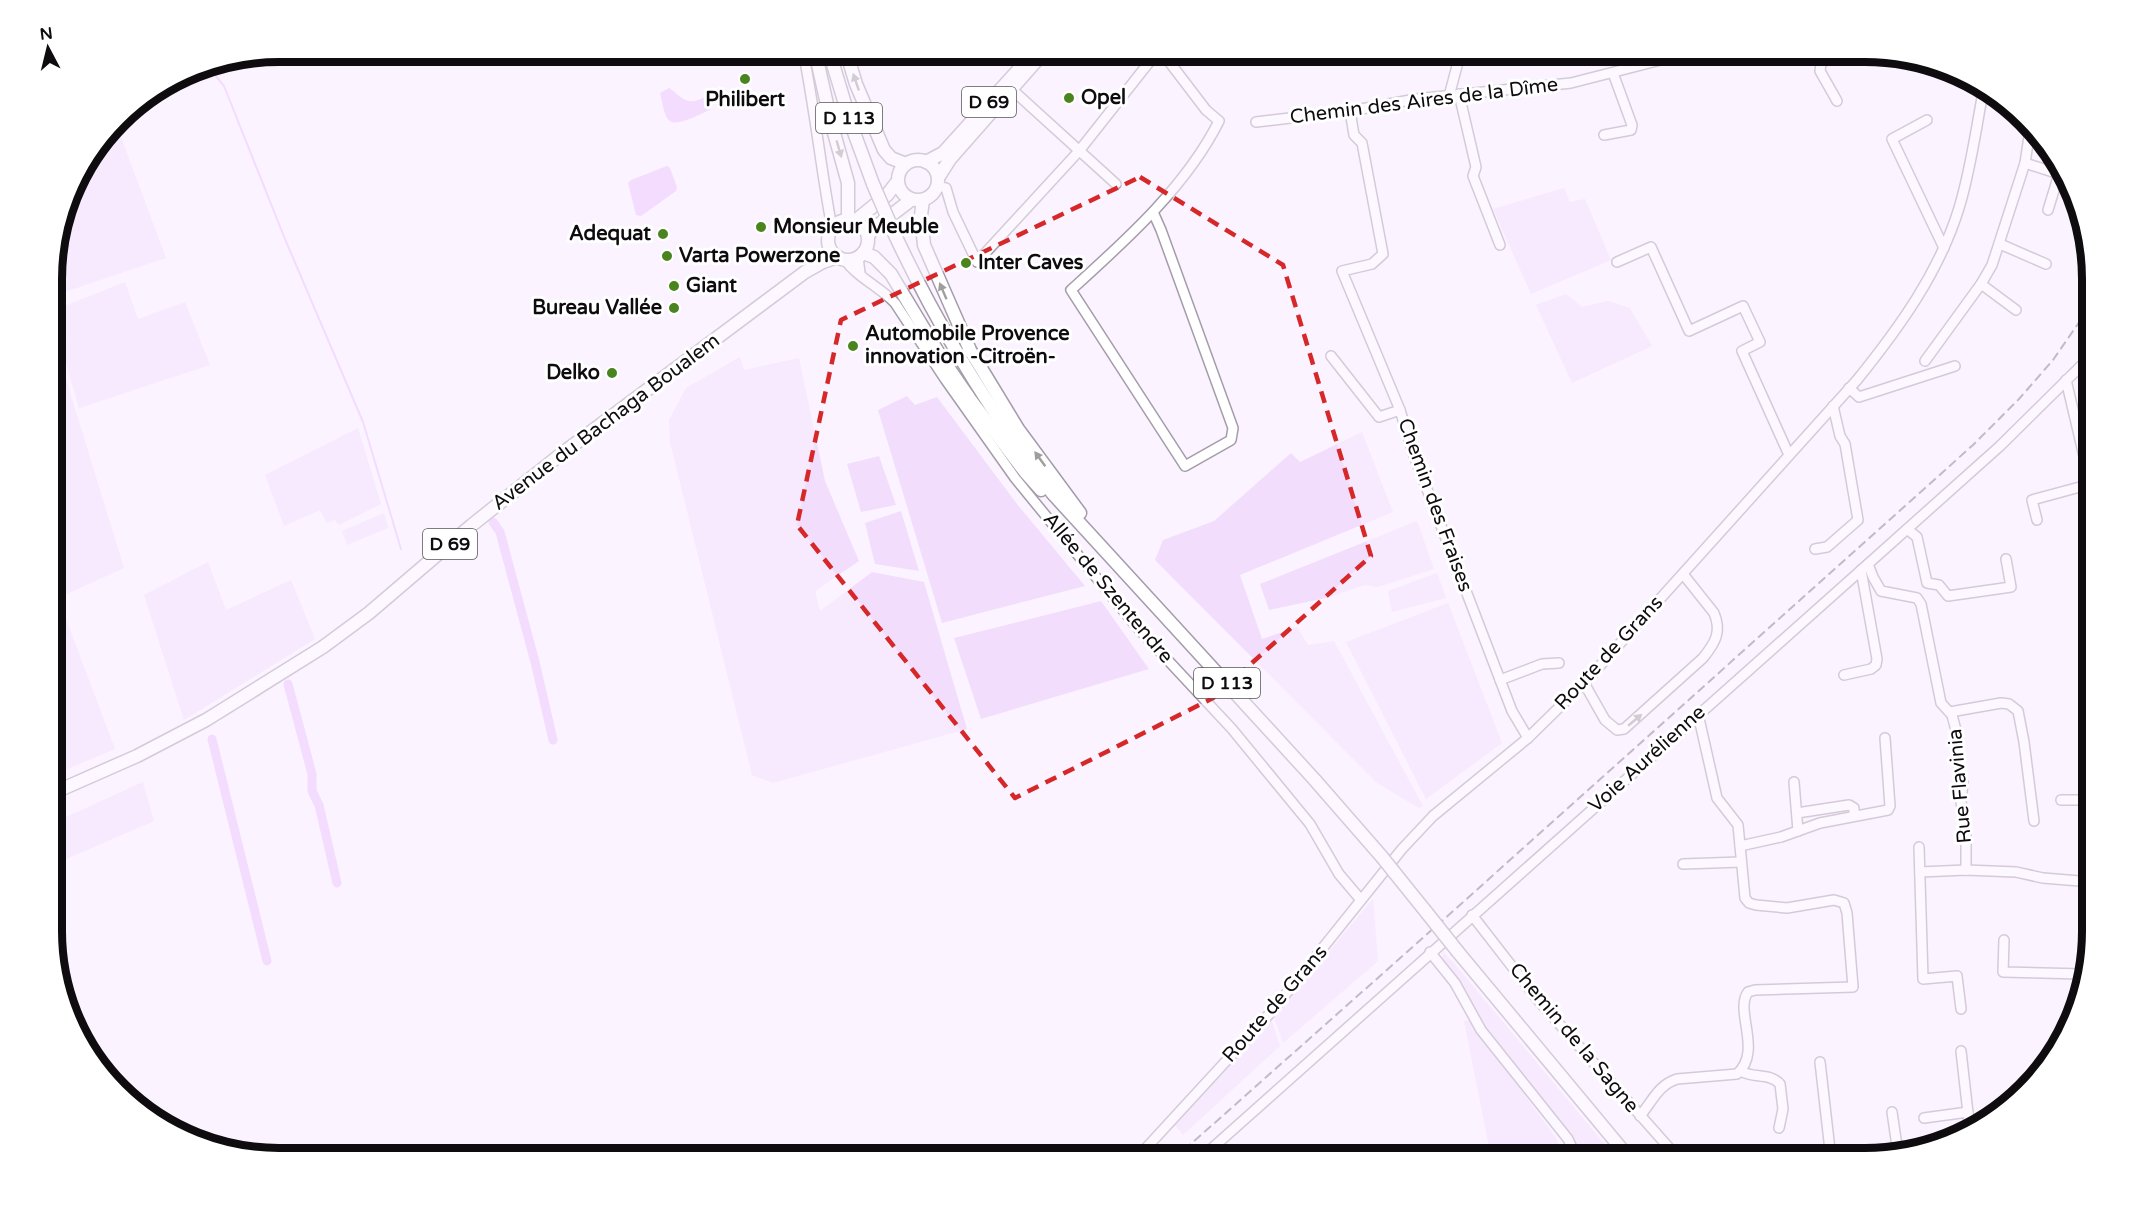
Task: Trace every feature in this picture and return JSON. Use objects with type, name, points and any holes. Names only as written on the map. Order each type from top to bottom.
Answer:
[{"type":"main road","points":[[817,62],[848,183],[849,220]]},
{"type":"main road","name":"D 113","points":[[832,62],[852,127],[895,235],[933,312],[975,386],[1018,448],[1053,494],[1314,779],[1382,857],[1621,1148]]},
{"type":"main road","name":"D 113","points":[[850,62],[860,94],[884,150],[891,158],[906,164]]},
{"type":"main road","name":"D 69","points":[[1009,87],[1027,62]]},
{"type":"main road","name":"D 69","points":[[926,162],[943,153],[1034,62]]},
{"type":"main road","name":"D 69","points":[[938,182],[950,159],[988,109]]},
{"type":"main road","points":[[868,236],[873,229],[917,200],[932,195],[938,182],[936,171],[926,162],[913,160],[906,164],[899,171],[897,182],[887,195],[849,220],[832,228],[829,233],[830,249],[842,259],[861,255],[874,257],[891,274],[947,366],[1025,472],[1042,491],[1053,494]]},
{"type":"main road","points":[[897,182],[901,193],[917,200]]},
{"type":"main road","points":[[917,200],[924,245],[970,350],[1018,429],[1074,503],[1098,542]]},
{"type":"main road","points":[[849,220],[864,227],[868,236],[867,248],[861,255]]},
{"type":"main road","name":"D 69","points":[[805,272],[829,244]]},
{"type":"main road","name":"D 69","points":[[805,272],[823,262],[842,259]]},
{"type":"main road","name":"Avenue du Bachaga Boualem","points":[[62,788],[137,756],[206,720],[323,647],[369,613],[551,461],[805,272]]},
{"type":"street","points":[[805,62],[814,108],[822,182],[830,207],[832,228]]},
{"type":"street","points":[[938,182],[946,188],[953,212],[977,262],[1079,150],[1150,62]]},
{"type":"street","points":[[1153,212],[1233,428],[1231,440],[1185,466],[1071,290],[1143,225],[1153,212],[1207,145],[1219,121],[1206,110],[1168,62]]},
{"type":"street","points":[[1449,96],[1458,62]]},
{"type":"street","name":"Chemin des Aires de la Dîme","points":[[1256,122],[1350,111],[1416,99],[1571,83],[1654,62]]},
{"type":"street","points":[[1823,62],[1820,71],[1837,101]]},
{"type":"street","points":[[1604,135],[1631,130],[1632,125],[1613,73]]},
{"type":"street","points":[[1009,87],[1116,184]]},
{"type":"street","points":[[1459,94],[1476,167],[1473,176],[1500,245]]},
{"type":"street","name":"Route de Grans","points":[[1146,1148],[1273,1010],[1402,849],[1433,816],[1528,738],[1584,683],[1849,388],[1896,332],[1944,248],[1958,210],[1966,182],[1982,96]]},
{"type":"street","name":"Chemin des Fraises","points":[[1350,111],[1354,135],[1362,143],[1383,254],[1372,264],[1342,271],[1400,410],[1412,450],[1512,711],[1528,738]]},
{"type":"street","points":[[1927,120],[1892,139],[1944,248]]},
{"type":"street","points":[[1925,361],[1981,284],[1992,265],[2025,163],[2029,137]]},
{"type":"street","points":[[2025,163],[2053,172]]},
{"type":"street","points":[[2048,210],[2057,180]]},
{"type":"street","points":[[830,207],[849,220]]},
{"type":"street","points":[[1143,225],[1161,230]]},
{"type":"street","points":[[2000,244],[2046,264]]},
{"type":"street","points":[[1617,262],[1651,247],[1689,332],[1743,306],[1760,342],[1742,351],[1789,455]]},
{"type":"street","points":[[860,273],[861,255]]},
{"type":"street","name":"Allée de Szentendre","points":[[842,259],[869,283],[886,293],[895,303],[940,373],[1015,478],[1136,626],[1239,737],[1310,824],[1339,874],[1361,900]]},
{"type":"street","points":[[1981,284],[2016,310]]},
{"type":"street","points":[[1331,356],[1379,417],[1400,410]]},
{"type":"street","name":"Voie Aurélienne","points":[[1212,1148],[2000,446],[2082,365]]},
{"type":"street","points":[[1849,388],[1860,397],[1955,366]]},
{"type":"street","points":[[2066,380],[2082,447]]},
{"type":"street","points":[[1815,549],[1827,547],[1858,520],[1845,444],[1840,436],[1833,406]]},
{"type":"street","points":[[2037,520],[2032,500],[2082,487]]},
{"type":"street","points":[[1907,529],[1917,537],[1927,583],[1939,585],[1948,596],[2011,587],[2006,559]]},
{"type":"street","points":[[1844,675],[1871,669],[1877,659],[1865,567]]},
{"type":"street","name":"Rue Flavinia","points":[[1865,567],[1881,591],[1917,598],[1921,604],[1941,703],[1956,723],[1959,768],[1963,782],[1961,802],[1966,836],[1966,870]]},
{"type":"street","points":[[1584,683],[1605,720],[1617,730],[1624,729],[1708,652],[1719,633],[1718,621],[1683,574]]},
{"type":"street","points":[[1500,680],[1542,663],[1559,663]]},
{"type":"street","points":[[1950,712],[2001,703],[2009,704],[2018,711],[2034,821]]},
{"type":"street","points":[[1640,1116],[1657,1091],[1668,1082],[1677,1079],[1737,1074],[1741,1071],[1749,1043],[1744,1003],[1748,992],[1853,987],[1847,914],[1844,903],[1834,900],[1787,908],[1749,903],[1745,898],[1738,825],[1717,798],[1698,714]]},
{"type":"street","points":[[1740,846],[1781,837],[1820,823],[1889,808],[1885,738]]},
{"type":"street","points":[[1794,782],[1798,831]]},
{"type":"street","points":[[2061,800],[2082,800]]},
{"type":"street","points":[[1797,813],[1850,805],[1854,808],[1854,815]]},
{"type":"street","points":[[1919,847],[1923,979],[1957,976],[1961,1009]]},
{"type":"street","points":[[1683,864],[1741,862]]},
{"type":"street","name":"Rue Flavinia","points":[[1920,872],[1966,870],[2016,872],[2043,878],[2082,881]]},
{"type":"street","name":"Chemin de la Sagne","points":[[1472,915],[1538,1000],[1669,1148]]},
{"type":"street","points":[[2004,940],[2003,972],[2077,974]]},
{"type":"street","points":[[1430,952],[1455,983],[1481,1030],[1568,1139],[1572,1148]]},
{"type":"street","points":[[1962,1051],[1969,1121]]},
{"type":"street","points":[[1820,1062],[1830,1148]]},
{"type":"street","points":[[1741,1071],[1747,1075],[1770,1077],[1780,1084],[1782,1109],[1779,1128]]},
{"type":"street","points":[[1892,1112],[1897,1146]]},
{"type":"street","points":[[1924,1118],[1968,1112]]},
{"type":"highlighted area","points":[[1140,177],[1283,265],[1371,556],[1213,698],[1015,798],[797,525],[841,320]]},
{"type":"shaded area","points":[[669,88],[689,101],[705,97],[712,106],[711,109],[684,121],[670,121],[660,93]]},
{"type":"shaded area","points":[[119,132],[166,258],[62,293],[63,251],[73,209],[98,158]]},
{"type":"shaded area","points":[[667,166],[670,168],[677,187],[676,191],[641,216],[636,215],[628,183]]},
{"type":"shaded area","points":[[1564,188],[1570,202],[1585,199],[1611,260],[1531,294],[1493,209]]},
{"type":"shaded area","points":[[125,282],[138,319],[185,302],[210,365],[79,408],[62,349],[62,346],[67,343],[62,326],[62,307]]},
{"type":"shaded area","points":[[1566,294],[1582,307],[1608,301],[1630,308],[1652,346],[1572,383],[1536,305]]},
{"type":"shaded area","points":[[740,357],[744,370],[799,358],[825,481],[859,561],[815,591],[820,611],[872,572],[924,582],[967,729],[773,783],[752,775],[670,442],[669,420],[686,388]]},
{"type":"shaded area","points":[[62,366],[124,568],[62,596]]},
{"type":"shaded area","points":[[907,396],[915,405],[937,397],[1017,504],[1085,586],[942,623],[878,410]]},
{"type":"shaded area","points":[[358,428],[381,504],[339,525],[335,520],[327,523],[320,510],[284,526],[265,475]]},
{"type":"shaded area","points":[[1362,432],[1393,512],[1240,575],[1262,639],[1297,627],[1308,645],[1334,641],[1423,806],[1419,808],[1377,783],[1155,560],[1163,540],[1214,521],[1291,453],[1300,462]]},
{"type":"shaded area","points":[[879,456],[896,505],[861,512],[847,464]]},
{"type":"shaded area","points":[[901,511],[919,571],[875,564],[865,523]]},
{"type":"shaded area","points":[[384,513],[388,528],[347,545],[342,531]]},
{"type":"shaded area","points":[[1417,521],[1434,569],[1378,587],[1365,585],[1326,598],[1269,610],[1260,584]]},
{"type":"shaded area","points":[[208,562],[226,610],[291,580],[315,639],[184,720],[144,595]]},
{"type":"shaded area","points":[[1437,573],[1446,598],[1392,612],[1388,591]]},
{"type":"shaded area","points":[[1101,601],[1149,669],[981,719],[954,638]]},
{"type":"shaded area","points":[[1448,603],[1502,743],[1426,799],[1346,642]]},
{"type":"shaded area","points":[[62,609],[115,749],[62,771]]},
{"type":"shaded area","points":[[143,782],[154,821],[66,859],[62,849],[62,819]]},
{"type":"shaded area","points":[[1373,899],[1378,961],[1283,1043],[1274,1017]]},
{"type":"shaded area","points":[[1442,951],[1608,1148],[1562,1148],[1570,1135],[1482,1022],[1467,992],[1443,959]]},
{"type":"shaded area","points":[[1271,1019],[1280,1046],[1183,1135],[1174,1124]]},
{"type":"shaded area","points":[[1469,1020],[1556,1138],[1559,1146],[1489,1148],[1464,1021]]},
{"type":"waterway","points":[[213,72],[224,86],[285,239],[363,422],[401,549]]},
{"type":"waterway","points":[[493,522],[500,532],[535,662],[553,740]]},
{"type":"waterway","points":[[288,684],[312,774],[312,791],[319,805],[337,883]]},
{"type":"waterway","points":[[212,739],[267,961]]},
{"type":"railway","points":[[1186,1148],[1973,445],[2019,399],[2053,360],[2082,318]]},
{"type":"place","name":"Philibert","points":[[745,79]]},
{"type":"place","name":"Opel","points":[[1069,98]]},
{"type":"place","name":"Monsieur Meuble","points":[[761,227]]},
{"type":"place","name":"Adequat","points":[[663,234]]},
{"type":"place","name":"Varta Powerzone","points":[[667,256]]},
{"type":"place","name":"Inter Caves","points":[[966,263]]},
{"type":"place","name":"Giant","points":[[674,286]]},
{"type":"place","name":"Bureau Vallée","points":[[674,308]]},
{"type":"place","name":"Automobile Provence innovation -Citroën-","points":[[853,346]]},
{"type":"place","name":"Delko","points":[[612,373]]}]
